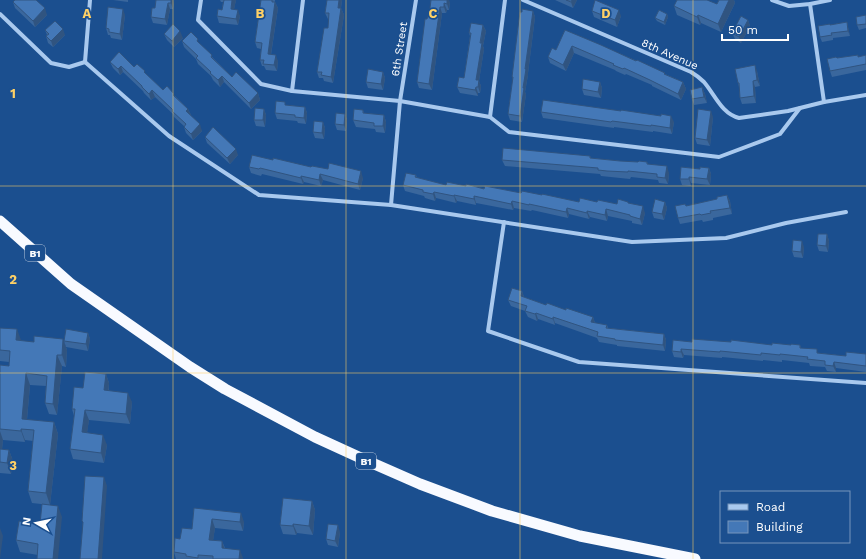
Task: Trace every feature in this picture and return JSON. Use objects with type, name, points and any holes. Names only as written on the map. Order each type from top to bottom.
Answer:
[{"type":"highway","name":"B1","points":[[0,221],[71,284],[190,367],[225,389],[315,437],[363,460],[420,484],[492,511],[580,536],[695,559]]},
{"type":"street","points":[[85,62],[90,0]]},
{"type":"street","points":[[201,0],[198,20],[261,84],[292,91],[400,101],[490,117],[509,132],[719,157],[780,134],[800,108]]},
{"type":"street","points":[[292,91],[304,0]]},
{"type":"street","name":"6th Street","points":[[391,205],[400,101],[416,0]]},
{"type":"street","points":[[490,117],[505,0]]},
{"type":"street","name":"8th Avenue","points":[[523,0],[692,72],[705,83],[728,113],[733,117],[740,118],[788,111],[824,102],[866,95]]},
{"type":"street","points":[[772,0],[789,6],[830,0]]},
{"type":"street","points":[[811,2],[824,102]]},
{"type":"street","points":[[0,14],[51,63],[69,67],[85,62]]},
{"type":"street","points":[[85,62],[168,136],[259,195],[391,205],[632,242],[726,238],[786,223],[846,212]]},
{"type":"street","points":[[504,222],[488,330],[579,362],[866,383]]},
{"type":"building","points":[[15,0],[36,0],[45,8],[33,21],[13,2]]},
{"type":"building","points":[[156,0],[171,0],[171,3],[168,3],[165,19],[151,17],[152,8],[155,8]]},
{"type":"building","points":[[224,0],[232,0],[231,9],[238,10],[236,19],[217,16],[218,9],[222,10]]},
{"type":"building","points":[[261,0],[272,0],[272,2],[275,2],[268,54],[276,55],[274,65],[263,64],[264,60],[260,60],[262,43],[255,42]]},
{"type":"building","points":[[327,0],[339,0],[338,8],[341,8],[331,77],[321,75],[322,72],[317,72],[324,28],[328,28],[329,13],[325,13]]},
{"type":"building","points":[[431,0],[447,0],[447,4],[444,3],[444,7],[440,7],[429,84],[417,82],[425,19],[429,16]]},
{"type":"building","points":[[595,0],[619,10],[615,20],[592,11]]},
{"type":"building","points":[[677,0],[707,0],[717,4],[719,0],[729,0],[718,24],[698,15],[697,17],[674,6]]},
{"type":"building","points":[[108,7],[123,9],[120,34],[109,32],[109,29],[106,28]]},
{"type":"building","points":[[522,9],[533,11],[520,116],[508,114],[519,19]]},
{"type":"building","points":[[659,10],[667,14],[664,22],[655,18]]},
{"type":"building","points":[[866,15],[866,24],[857,25],[856,17]]},
{"type":"building","points":[[741,16],[748,20],[739,37],[732,33]]},
{"type":"building","points":[[55,21],[63,29],[51,41],[46,36],[49,34],[45,30]]},
{"type":"building","points":[[847,22],[848,31],[831,33],[832,35],[820,37],[818,26]]},
{"type":"building","points":[[471,23],[483,25],[480,43],[482,43],[476,80],[479,80],[478,87],[476,87],[475,90],[457,87],[459,77],[464,78],[471,33],[469,33]]},
{"type":"building","points":[[173,24],[180,31],[172,41],[164,34]]},
{"type":"building","points":[[565,30],[636,61],[637,60],[683,82],[678,94],[624,68],[623,69],[613,65],[614,64],[572,46],[563,65],[548,57],[552,48],[556,50]]},
{"type":"building","points":[[191,32],[198,39],[197,41],[212,55],[211,57],[232,77],[236,72],[258,93],[249,103],[222,76],[218,80],[210,73],[211,72],[196,58],[198,56],[182,41]]},
{"type":"building","points":[[119,52],[134,67],[137,64],[163,90],[167,86],[174,94],[173,95],[188,109],[186,111],[200,124],[191,134],[184,127],[186,124],[152,90],[149,94],[121,66],[118,69],[110,62]]},
{"type":"building","points":[[858,55],[858,57],[866,55],[866,64],[830,71],[827,59]]},
{"type":"building","points":[[755,65],[757,80],[753,81],[754,96],[740,98],[739,83],[735,69]]},
{"type":"building","points":[[368,69],[383,72],[381,84],[366,82]]},
{"type":"building","points":[[583,79],[600,82],[598,92],[582,89]]},
{"type":"building","points":[[702,87],[704,97],[692,99],[690,90]]},
{"type":"building","points":[[543,100],[661,116],[661,114],[671,116],[670,128],[611,122],[541,112]]},
{"type":"building","points":[[276,101],[285,102],[285,105],[305,107],[304,118],[295,117],[295,115],[275,113]]},
{"type":"building","points":[[255,108],[264,109],[263,120],[254,120]]},
{"type":"building","points":[[354,109],[363,110],[363,113],[384,115],[383,126],[374,126],[374,123],[353,120]]},
{"type":"building","points":[[698,109],[711,111],[707,140],[695,138]]},
{"type":"building","points":[[336,113],[345,114],[344,125],[335,124]]},
{"type":"building","points":[[314,121],[323,122],[322,133],[313,132]]},
{"type":"building","points":[[213,127],[236,149],[227,158],[205,137]]},
{"type":"building","points":[[503,148],[590,156],[590,158],[620,161],[639,161],[647,162],[647,164],[667,166],[665,178],[657,177],[657,174],[628,171],[607,171],[598,170],[598,168],[502,160]]},
{"type":"building","points":[[252,155],[273,160],[273,158],[311,167],[328,169],[329,163],[361,171],[358,184],[320,174],[319,180],[301,176],[301,178],[260,168],[249,167]]},
{"type":"building","points":[[681,167],[700,169],[700,167],[709,168],[707,179],[689,177],[689,179],[680,179]]},
{"type":"building","points":[[406,173],[416,175],[415,177],[446,185],[447,182],[466,186],[466,184],[484,189],[485,186],[521,193],[522,191],[542,194],[579,202],[580,198],[597,202],[598,200],[617,204],[618,199],[643,206],[640,219],[606,209],[605,215],[587,211],[587,213],[567,208],[566,212],[512,201],[511,204],[474,196],[474,199],[434,192],[433,194],[403,185]]},
{"type":"building","points":[[727,195],[730,208],[710,211],[711,213],[701,215],[678,218],[675,206],[685,204],[686,206],[717,199],[717,197]]},
{"type":"building","points":[[655,199],[665,202],[662,214],[652,212]]},
{"type":"building","points":[[818,234],[827,234],[826,246],[817,245]]},
{"type":"building","points":[[793,240],[802,241],[801,252],[792,251]]},
{"type":"building","points":[[512,288],[522,291],[521,296],[546,305],[547,303],[593,317],[591,322],[607,325],[606,328],[664,334],[663,345],[615,340],[597,336],[598,332],[553,317],[553,319],[525,311],[527,306],[508,300]]},
{"type":"building","points":[[0,328],[17,329],[16,340],[34,342],[34,336],[63,339],[62,355],[57,355],[53,404],[45,403],[47,376],[26,373],[22,419],[54,422],[46,493],[28,491],[34,430],[21,429],[21,431],[0,429],[0,365],[9,366],[10,351],[0,350]]},
{"type":"building","points":[[66,329],[88,333],[86,344],[64,341]]},
{"type":"building","points":[[692,339],[731,342],[731,340],[772,345],[772,343],[791,344],[800,345],[800,348],[817,349],[817,353],[846,356],[846,352],[866,354],[866,366],[834,362],[833,366],[825,365],[825,361],[807,359],[808,357],[780,354],[761,353],[761,355],[681,349],[681,352],[672,351],[673,340],[692,342]]},
{"type":"building","points":[[85,372],[106,374],[104,390],[128,393],[126,414],[85,410],[82,432],[103,435],[101,453],[70,449],[75,409],[72,409],[74,387],[83,388]]},
{"type":"building","points":[[0,449],[9,450],[7,463],[0,462]]},
{"type":"building","points":[[85,476],[104,477],[98,559],[80,559]]},
{"type":"building","points":[[283,498],[312,501],[309,526],[293,524],[293,526],[280,525]]},
{"type":"building","points":[[42,504],[58,506],[53,559],[37,559],[38,544],[16,540],[19,521],[40,524]]},
{"type":"building","points":[[194,508],[241,513],[240,522],[212,519],[209,540],[222,541],[222,548],[240,550],[239,559],[213,559],[213,556],[198,555],[198,558],[174,552],[175,538],[180,539],[182,528],[192,529]]},
{"type":"building","points":[[328,524],[338,525],[335,541],[326,539]]}]
